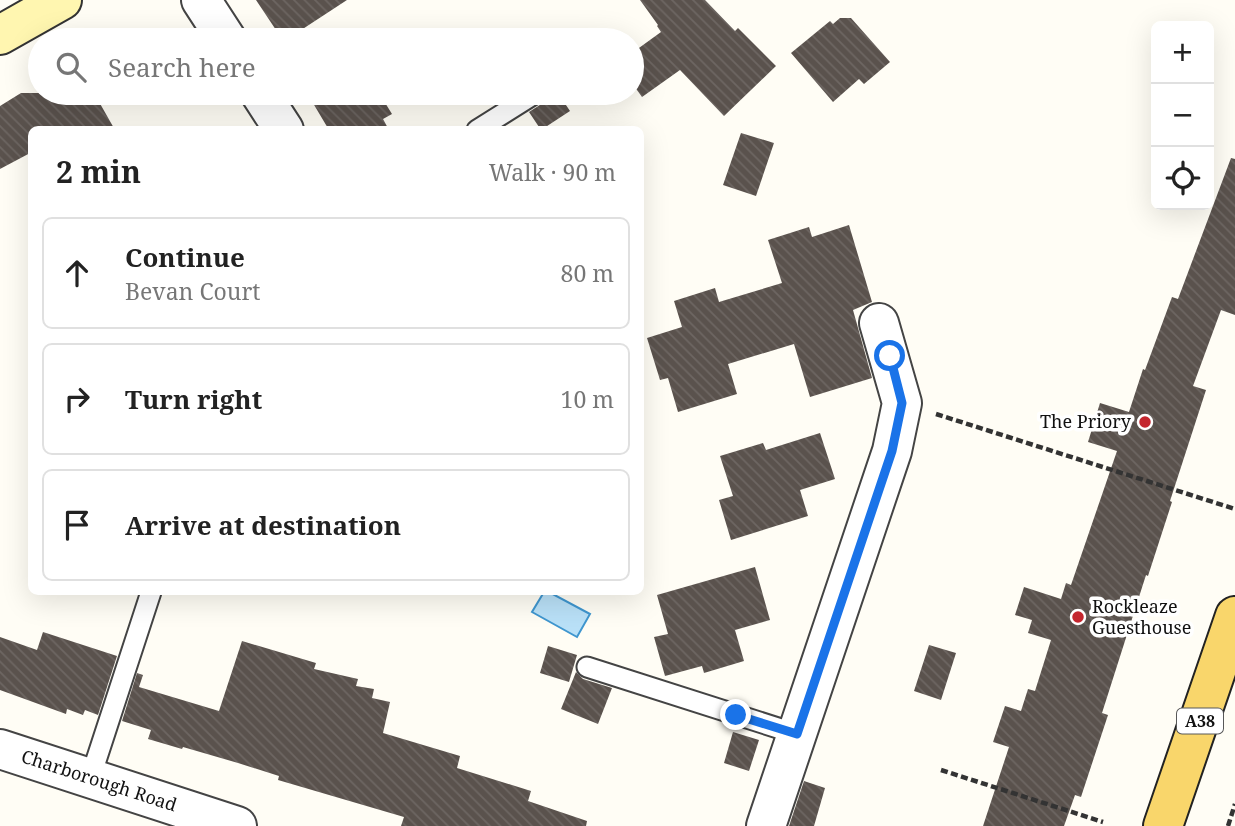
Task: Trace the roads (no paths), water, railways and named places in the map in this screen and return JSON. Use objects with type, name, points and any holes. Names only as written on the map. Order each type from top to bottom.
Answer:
[{"type":"main road","points":[[20,18],[62,0]]},
{"type":"main road","name":"A38","points":[[1163,826],[1235,616]]},
{"type":"street","points":[[201,0],[219,28]]},
{"type":"street","points":[[268,105],[281,126]]},
{"type":"street","points":[[766,826],[805,736],[892,451],[902,403],[879,323]]},
{"type":"street","name":"Charborough Road","points":[[0,750],[237,826]]},
{"type":"lane","points":[[483,126],[517,105]]},
{"type":"lane","points":[[90,779],[151,595]]},
{"type":"lane","points":[[587,667],[805,736]]},
{"type":"water","points":[[542,595],[555,595],[590,614],[577,637],[532,612]]},
{"type":"place","name":"The Priory","points":[[1145,422]]},
{"type":"place","name":"Rockleaze Guesthouse","points":[[1078,617]]}]
